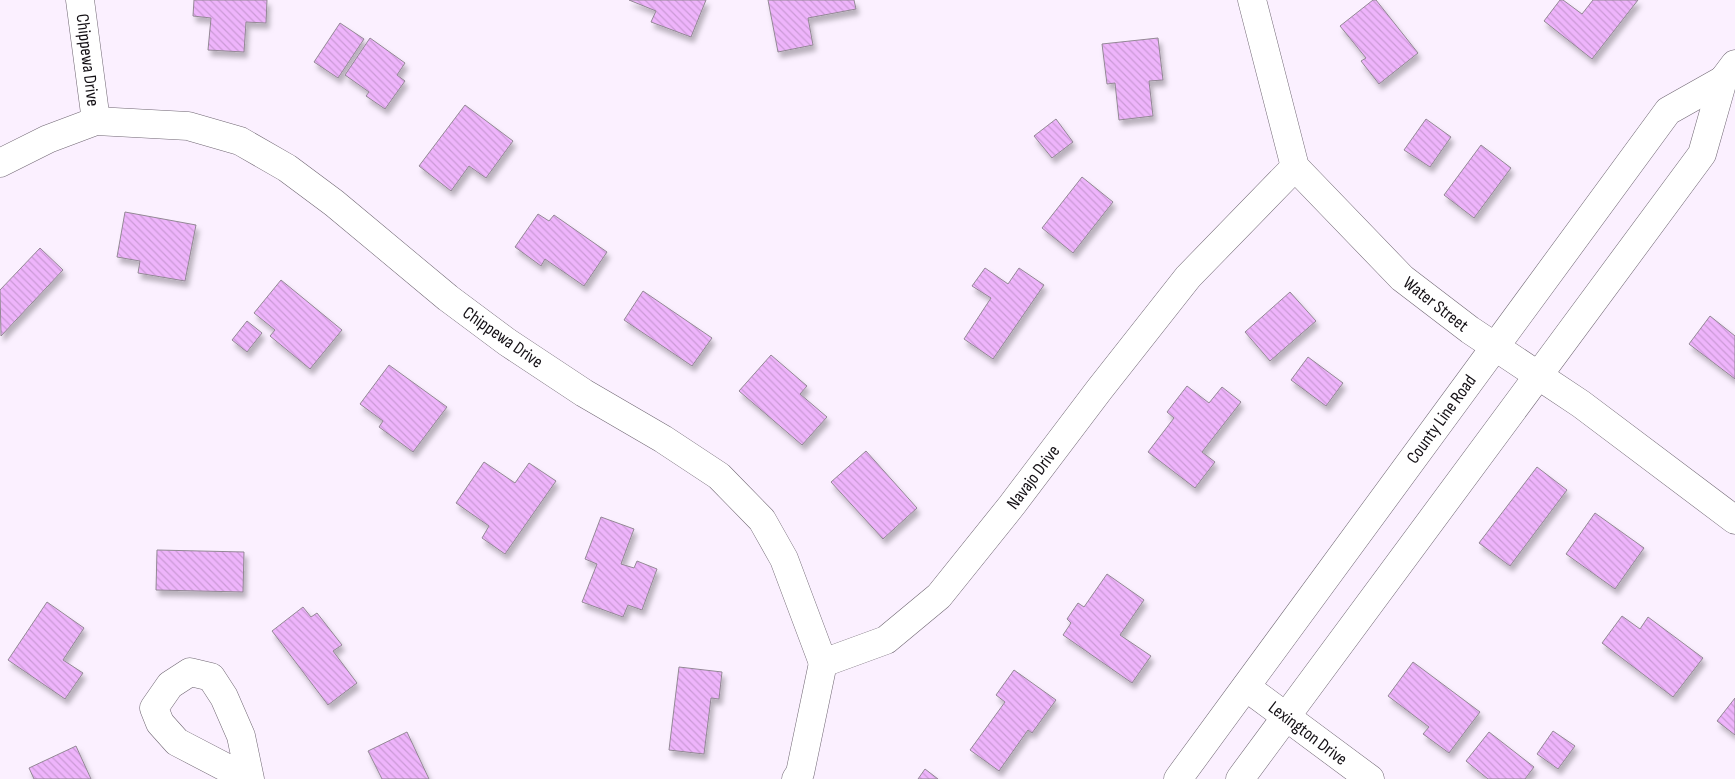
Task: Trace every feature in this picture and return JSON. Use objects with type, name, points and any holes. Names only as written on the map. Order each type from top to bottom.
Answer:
[{"type":"street","name":"Chippewa Drive","points":[[80,0],[96,121]]},
{"type":"street","name":"Water Street","points":[[1252,0],[1295,167],[1402,278],[1494,347],[1621,433],[1735,520]]},
{"type":"street","name":"County Line Road","points":[[1178,779],[1668,111],[1729,72]]},
{"type":"street","name":"County Line Road","points":[[1240,779],[1702,154],[1729,72]]},
{"type":"street","name":"Chippewa Drive","points":[[0,163],[48,139],[96,121],[188,126],[240,141],[287,168],[334,203],[448,298],[506,342],[584,393],[664,438],[719,476],[762,520],[771,535],[784,559],[823,663]]},
{"type":"street","name":"Navajo Drive","points":[[823,663],[886,640],[939,596],[1012,505],[1188,277],[1295,167]]},
{"type":"street","points":[[796,779],[800,773],[823,663]]},
{"type":"street","name":"Lexington Drive","points":[[1246,687],[1370,779]]},
{"type":"building","points":[[194,0],[267,0],[266,23],[246,22],[244,52],[208,50],[211,18],[193,16]]},
{"type":"building","points":[[629,0],[706,0],[691,37],[651,22],[656,11]]},
{"type":"building","points":[[768,0],[854,0],[856,9],[808,18],[813,45],[778,52]]},
{"type":"building","points":[[1373,0],[1376,0],[1418,53],[1379,84],[1361,61],[1366,58],[1340,26]]},
{"type":"building","points":[[1560,0],[1563,0],[1582,14],[1593,0],[1638,0],[1592,59],[1544,21]]},
{"type":"building","points":[[340,23],[364,39],[338,78],[314,62]]},
{"type":"building","points":[[370,38],[405,63],[397,75],[405,81],[385,109],[366,96],[369,92],[345,75]]},
{"type":"building","points":[[1158,38],[1163,80],[1149,81],[1153,116],[1119,120],[1115,83],[1107,84],[1102,44]]},
{"type":"building","points":[[465,105],[513,141],[486,178],[469,166],[451,191],[419,166]]},
{"type":"building","points":[[1056,119],[1073,142],[1052,158],[1034,136]]},
{"type":"building","points":[[1426,119],[1451,137],[1430,167],[1404,150]]},
{"type":"building","points":[[1481,145],[1511,168],[1474,218],[1444,195]]},
{"type":"building","points":[[1082,177],[1113,202],[1073,253],[1042,228]]},
{"type":"building","points":[[125,212],[196,225],[185,281],[138,273],[140,261],[117,257]]},
{"type":"building","points":[[538,214],[549,221],[554,215],[607,252],[584,286],[545,259],[541,266],[515,247]]},
{"type":"building","points":[[40,248],[63,270],[1,336],[0,290]]},
{"type":"building","points":[[985,268],[1008,284],[1019,268],[1044,285],[993,359],[964,339],[991,298],[972,286]]},
{"type":"building","points":[[281,280],[342,330],[310,369],[270,336],[275,330],[254,313]]},
{"type":"building","points":[[643,291],[712,338],[692,366],[624,320]]},
{"type":"building","points":[[1290,292],[1316,321],[1270,361],[1245,332]]},
{"type":"building","points":[[1710,316],[1735,336],[1735,379],[1689,344]]},
{"type":"building","points":[[247,321],[262,333],[247,352],[232,340]]},
{"type":"building","points":[[771,355],[807,386],[800,394],[827,417],[802,445],[739,391]]},
{"type":"building","points":[[1308,357],[1343,383],[1326,406],[1291,380]]},
{"type":"building","points":[[389,365],[447,407],[413,452],[379,427],[383,421],[360,404]]},
{"type":"building","points":[[1187,386],[1209,403],[1222,387],[1241,402],[1202,452],[1215,462],[1195,488],[1148,452],[1174,418],[1167,412]]},
{"type":"building","points":[[866,451],[917,508],[883,539],[831,482]]},
{"type":"building","points":[[484,462],[515,483],[529,463],[556,481],[505,554],[482,538],[489,526],[456,503]]},
{"type":"building","points":[[1537,467],[1567,490],[1510,566],[1479,543]]},
{"type":"building","points":[[1595,513],[1644,548],[1615,589],[1566,554]]},
{"type":"building","points":[[601,517],[634,529],[621,564],[634,568],[637,561],[657,569],[642,610],[628,605],[623,617],[582,602],[597,564],[585,559]]},
{"type":"building","points":[[157,550],[244,552],[243,592],[156,590]]},
{"type":"building","points":[[1107,574],[1144,600],[1120,635],[1151,656],[1132,683],[1063,635],[1071,623],[1067,619],[1078,603],[1084,607]]},
{"type":"building","points":[[47,602],[84,628],[63,660],[83,673],[65,699],[8,660]]},
{"type":"building","points":[[303,607],[311,617],[317,613],[342,645],[333,651],[357,683],[328,705],[272,631]]},
{"type":"building","points":[[1622,616],[1640,629],[1648,617],[1703,658],[1673,697],[1602,643]]},
{"type":"building","points":[[1413,662],[1480,712],[1449,753],[1423,734],[1429,727],[1388,696]]},
{"type":"building","points":[[679,667],[722,672],[719,699],[711,698],[704,754],[669,750]]},
{"type":"building","points":[[1014,670],[1056,700],[1032,733],[1028,730],[999,771],[970,750],[1005,702],[996,695]]},
{"type":"building","points":[[1735,698],[1735,735],[1717,721]]},
{"type":"building","points":[[1553,731],[1575,746],[1558,769],[1537,754]]},
{"type":"building","points":[[407,732],[429,779],[382,779],[368,751]]},
{"type":"building","points":[[1489,732],[1534,767],[1525,779],[1488,779],[1466,761]]},
{"type":"building","points":[[76,746],[91,779],[34,779],[29,768]]},
{"type":"building","points":[[925,769],[938,779],[918,779]]}]
